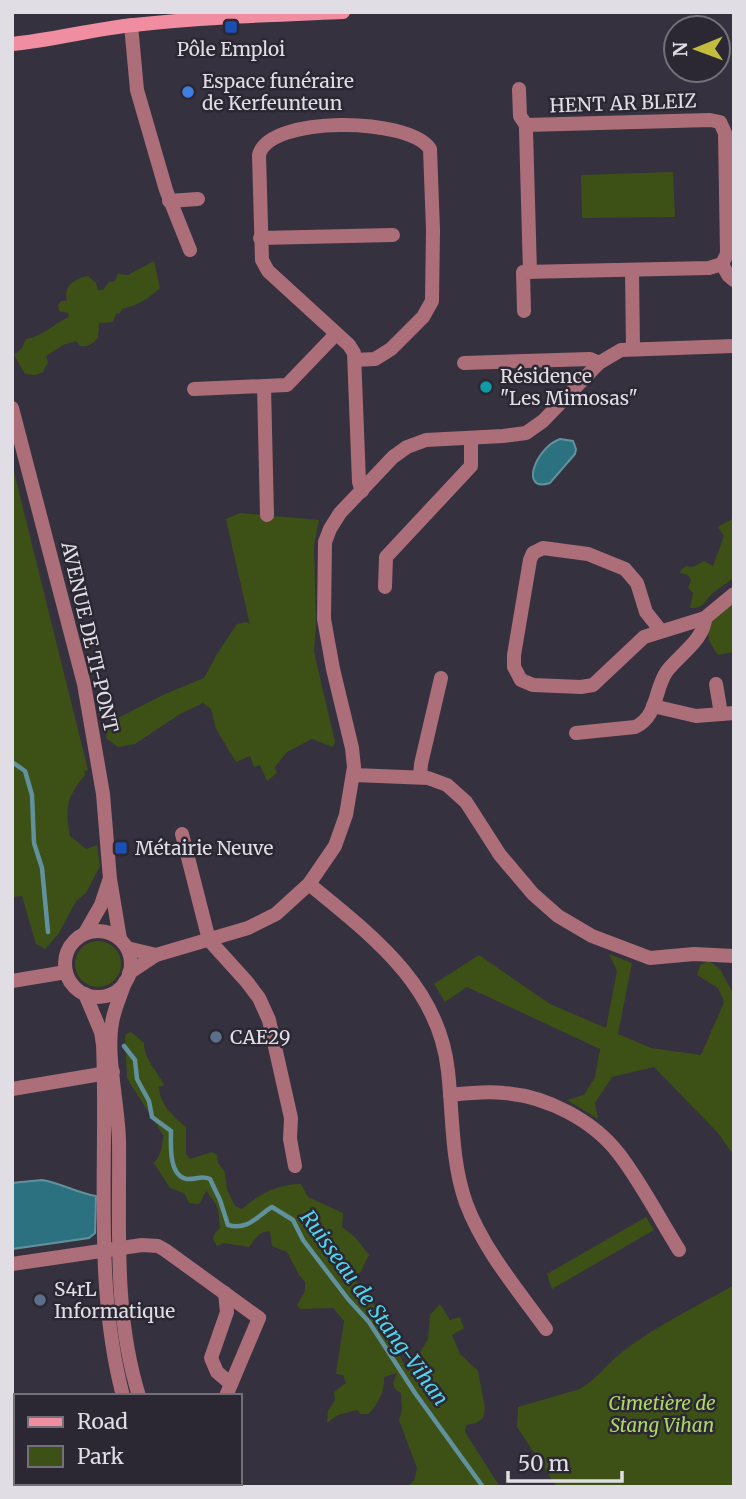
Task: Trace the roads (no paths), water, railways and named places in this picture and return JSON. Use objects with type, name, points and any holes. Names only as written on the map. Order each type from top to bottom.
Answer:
[{"type":"main road","points":[[12,44],[131,25],[210,18],[343,12]]},
{"type":"main road","points":[[12,55],[55,39]]},
{"type":"street","points":[[131,25],[137,90],[170,201],[190,250]]},
{"type":"street","name":"HENT AR BLEIZ","points":[[519,89],[520,116],[526,125],[530,272],[523,272],[524,311]]},
{"type":"street","name":"HENT AR BLEIZ","points":[[526,125],[696,120],[720,122],[725,133],[727,254],[722,264]]},
{"type":"street","points":[[355,360],[375,359],[391,349],[423,317],[432,301],[430,149],[424,141],[382,127],[298,129],[269,139],[261,146],[258,163],[262,260],[268,271],[352,349],[355,360],[359,482],[362,491]]},
{"type":"street","points":[[170,201],[198,199]]},
{"type":"street","points":[[260,238],[393,235]]},
{"type":"street","points":[[530,272],[709,268],[722,264],[734,280]]},
{"type":"street","points":[[632,270],[633,349]]},
{"type":"street","points":[[194,389],[289,384],[336,334]]},
{"type":"street","points":[[85,994],[103,996],[119,989],[127,977],[156,955],[260,922],[287,905],[309,884],[329,857],[346,815],[354,775],[352,748],[324,619],[324,552],[330,529],[341,513],[394,457],[407,447],[426,440],[512,435],[531,430],[544,421],[599,363],[611,354],[633,349],[734,346]]},
{"type":"street","points":[[464,363],[590,359],[599,363]]},
{"type":"street","points":[[264,386],[267,515]]},
{"type":"street","name":"AVENUE DE TI-PONT","points":[[12,408],[84,684],[103,794],[110,879],[123,944]]},
{"type":"street","points":[[385,587],[386,557],[471,466],[471,438]]},
{"type":"street","points":[[661,631],[646,612],[637,583],[625,569],[588,554],[550,548],[538,549],[533,553],[528,568],[514,667],[520,680],[533,685],[589,686],[597,682],[644,637],[705,618],[734,594]]},
{"type":"street","points":[[576,733],[635,727],[646,719],[663,677],[704,627],[705,618]]},
{"type":"street","points":[[420,777],[441,678]]},
{"type":"street","points":[[653,706],[696,716],[727,714],[716,684]]},
{"type":"street","points":[[354,775],[420,777],[440,781],[461,796],[520,881],[548,908],[576,928],[627,951],[650,958],[694,954],[734,956]]},
{"type":"street","points":[[182,834],[209,940],[240,973],[265,1009],[291,1118],[290,1139],[295,1166]]},
{"type":"street","name":"AVENUE DE TI-PONT","points":[[85,933],[101,905],[110,879]]},
{"type":"street","points":[[309,884],[387,949],[412,979],[433,1015],[446,1058],[457,1169],[469,1210],[495,1256],[546,1329]]},
{"type":"street","points":[[109,1073],[101,1032],[85,994],[70,981],[66,972],[64,964],[69,947],[85,933],[103,931],[123,944],[156,955]]},
{"type":"street","points":[[123,944],[131,964],[112,1020],[109,1073],[111,1249],[108,1321],[123,1394]]},
{"type":"street","points":[[12,981],[66,972]]},
{"type":"street","points":[[12,1089],[109,1073]]},
{"type":"street","points":[[450,1095],[489,1092],[516,1094],[554,1106],[591,1128],[619,1154],[679,1250]]},
{"type":"street","points":[[12,1264],[142,1245],[158,1246],[259,1318],[228,1390]]},
{"type":"street","points":[[111,1249],[139,1394]]},
{"type":"street","points":[[225,1293],[228,1312],[211,1358],[228,1390]]},
{"type":"water","points":[[560,439],[573,441],[575,454],[550,483],[535,482],[534,468],[538,460],[551,444]]},
{"type":"water","points":[[42,1180],[96,1196],[95,1233],[89,1238],[12,1249],[12,1183]]},
{"type":"waterway","name":"Ruisseau de Stang-Vihan","points":[[12,762],[25,771],[32,795],[34,843],[42,868],[48,932]]},
{"type":"waterway","name":"Ruisseau de Stang-Vihan","points":[[124,1046],[135,1060],[137,1079],[149,1101],[152,1117],[171,1131],[171,1151],[176,1172],[187,1179],[210,1179],[228,1225],[241,1226],[252,1222],[272,1207],[293,1220],[303,1240],[369,1322],[415,1393],[483,1487]]},
{"type":"place","name":"Pôle Emploi","points":[[231,27]]},
{"type":"place","name":"Espace funéraire de Kerfeunteun","points":[[188,92]]},
{"type":"place","name":"Résidence \"Les Mimosas\"","points":[[486,387]]},
{"type":"place","name":"Métairie Neuve","points":[[121,848]]},
{"type":"place","name":"CAE29","points":[[216,1037]]},
{"type":"place","name":"S4rL Informatique","points":[[40,1300]]},
{"type":"park label","name":"Cimetière de Stang Vihan","points":[[662,1414]]}]
